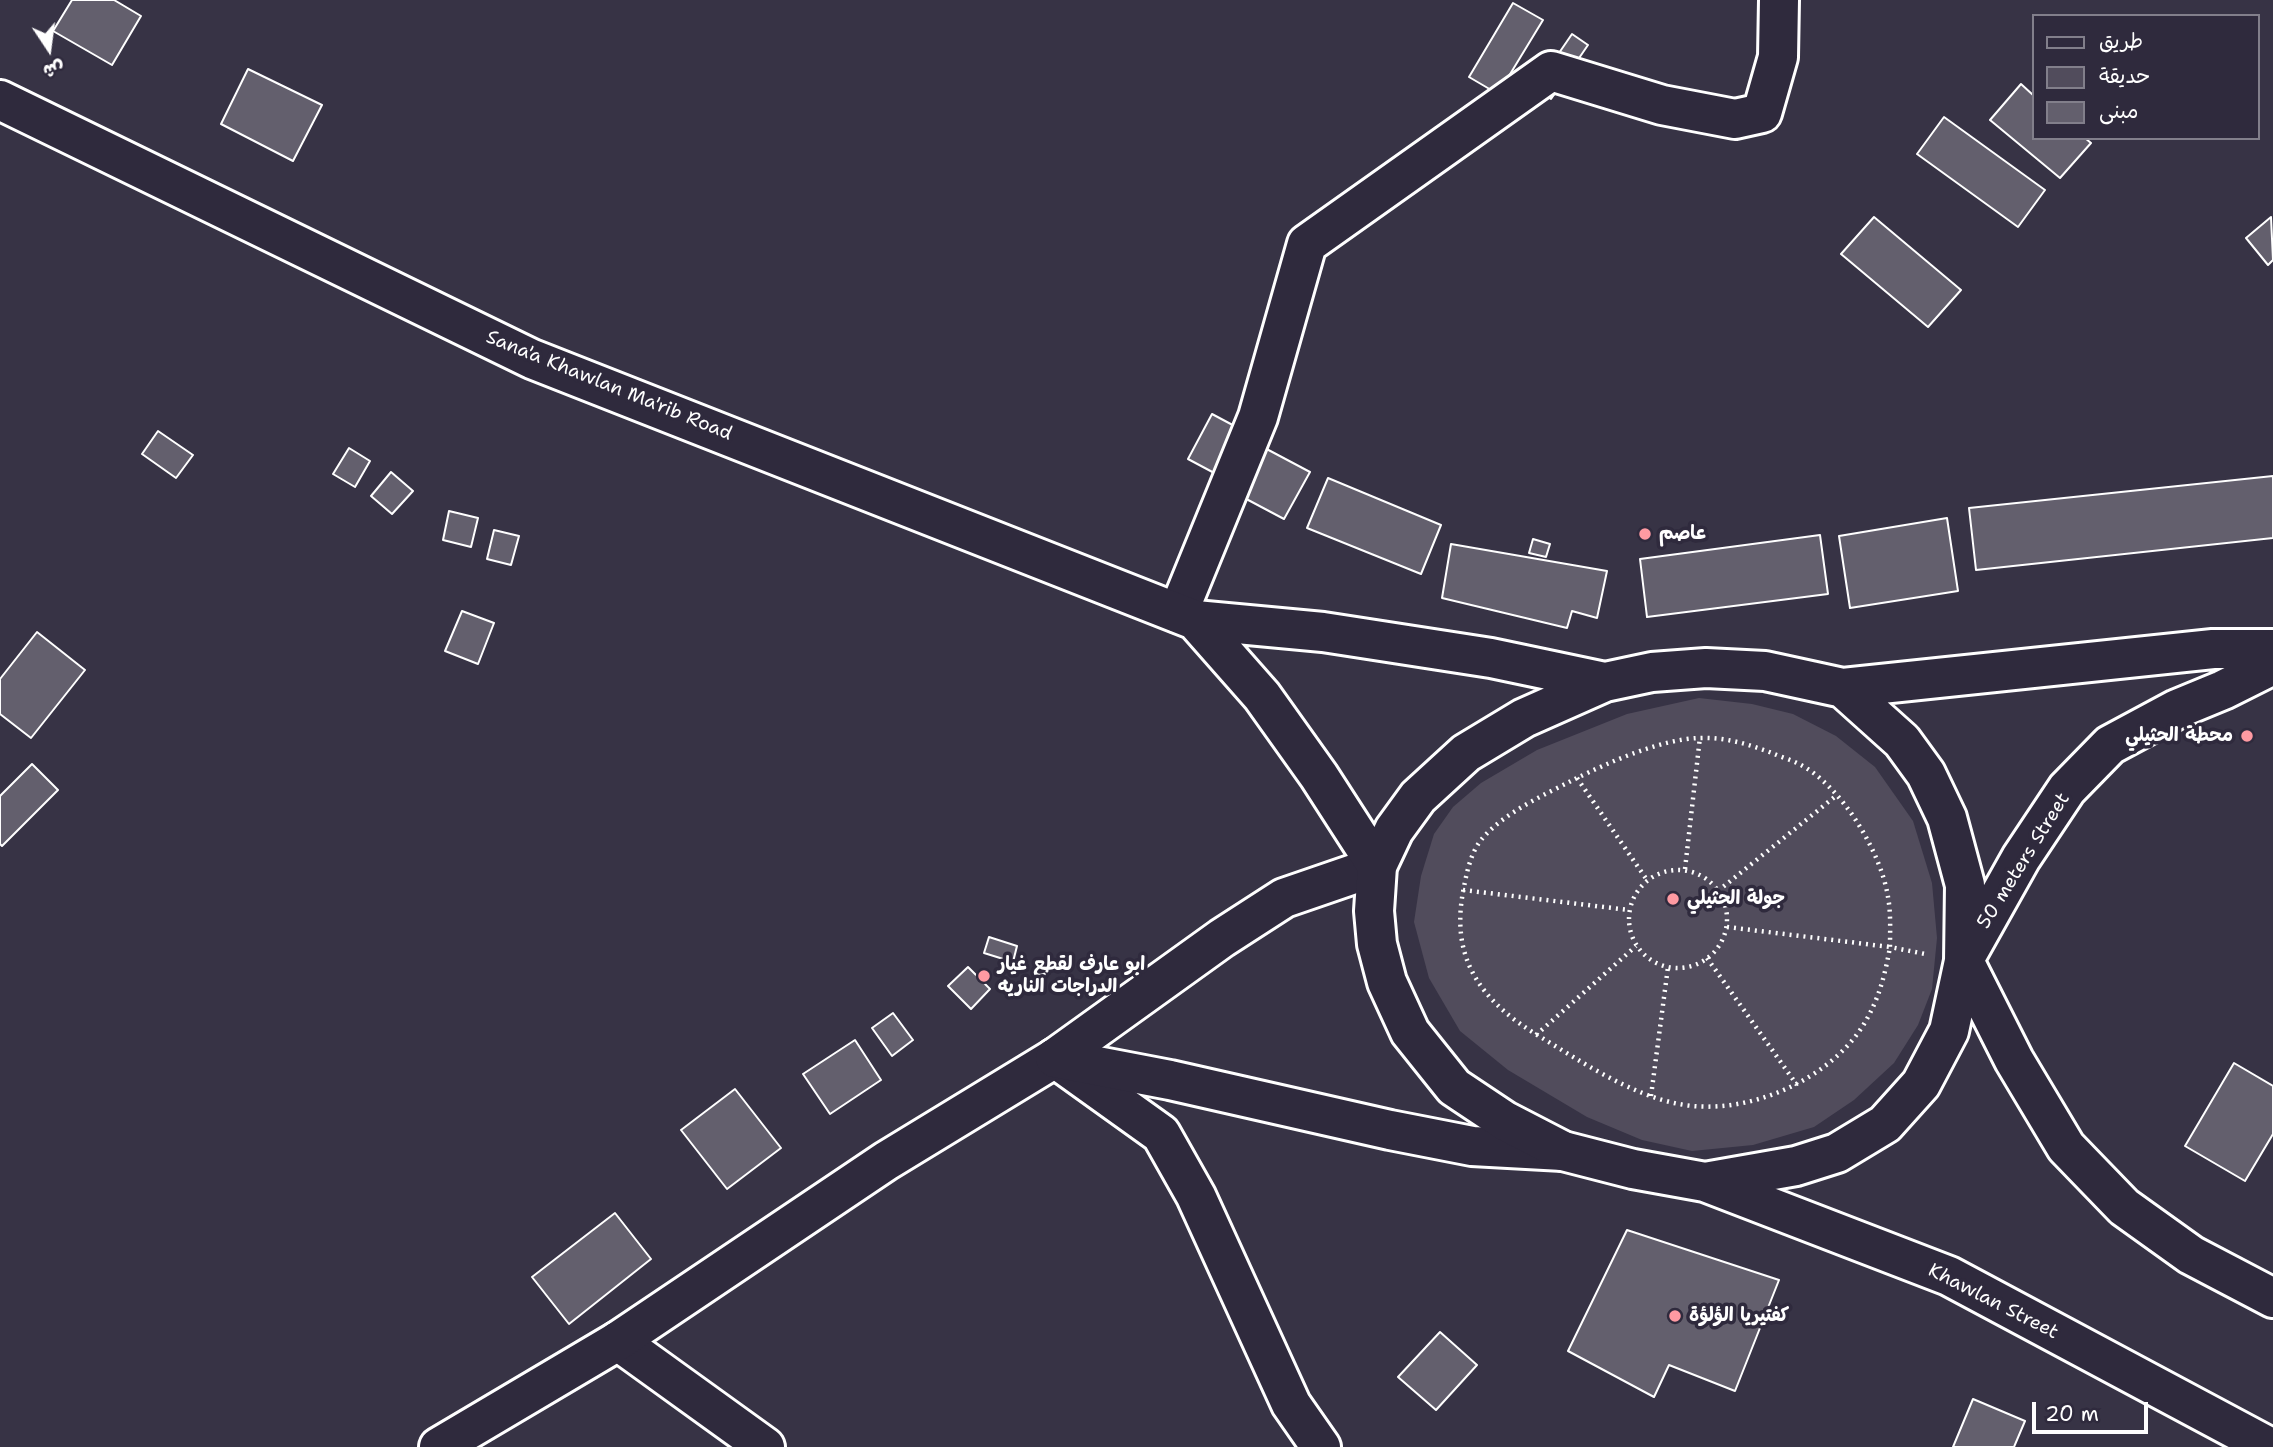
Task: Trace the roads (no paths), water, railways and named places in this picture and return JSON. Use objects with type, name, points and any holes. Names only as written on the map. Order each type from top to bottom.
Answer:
[{"type":"main road","points":[[1186,616],[1258,416],[1307,244],[1551,71],[1662,105],[1735,119],[1762,113],[1778,57],[1779,0]]},
{"type":"main road","name":"Sana'a Khawlan Ma'rib Road","points":[[0,100],[532,359],[1186,616]]},
{"type":"main road","points":[[1186,616],[1323,632],[1491,658],[1605,682]]},
{"type":"main road","points":[[1186,616],[1262,696],[1319,776],[1377,866]]},
{"type":"main road","points":[[1563,1151],[1506,1121],[1454,1087],[1410,1032],[1387,982],[1377,944],[1374,911],[1377,866],[1394,830],[1418,797],[1466,753],[1524,718],[1605,682],[1652,673],[1706,668],[1765,671],[1843,688],[2213,649],[2273,649]]},
{"type":"main road","name":"50 meters Street","points":[[1964,961],[2021,858],[2067,789],[2110,745],[2177,709],[2273,665]]},
{"type":"main road","points":[[1055,1058],[1170,1080],[1472,1146],[1563,1151],[1633,1169],[1705,1182],[1796,1166],[1837,1153],[1885,1124],[1922,1084],[1949,1031],[1964,961],[1965,885],[1947,818],[1926,774],[1902,741],[1843,688]]},
{"type":"main road","points":[[439,1447],[618,1341],[886,1161],[1055,1058],[1222,938],[1284,898],[1377,866]]},
{"type":"main road","points":[[1964,961],[2014,1060],[2066,1147],[2124,1207],[2191,1255],[2273,1298]]},
{"type":"main road","points":[[1055,1058],[1161,1134],[1196,1196],[1291,1404],[1321,1447]]},
{"type":"main road","name":"Khawlan Street","points":[[1705,1182],[1949,1276],[2269,1447]]},
{"type":"main road","points":[[618,1341],[765,1447]]},
{"type":"place","name":"عاصم","points":[[1645,534]]},
{"type":"place","name":"محطة الحثيلي","points":[[2247,736]]},
{"type":"place","name":"جولة الحثيلي","points":[[1673,899]]},
{"type":"place","name":"ابو عارف لقطع غيار الدراجات الناريه","points":[[984,976]]},
{"type":"place","name":"كفتيريا الؤلؤة","points":[[1675,1316]]}]
